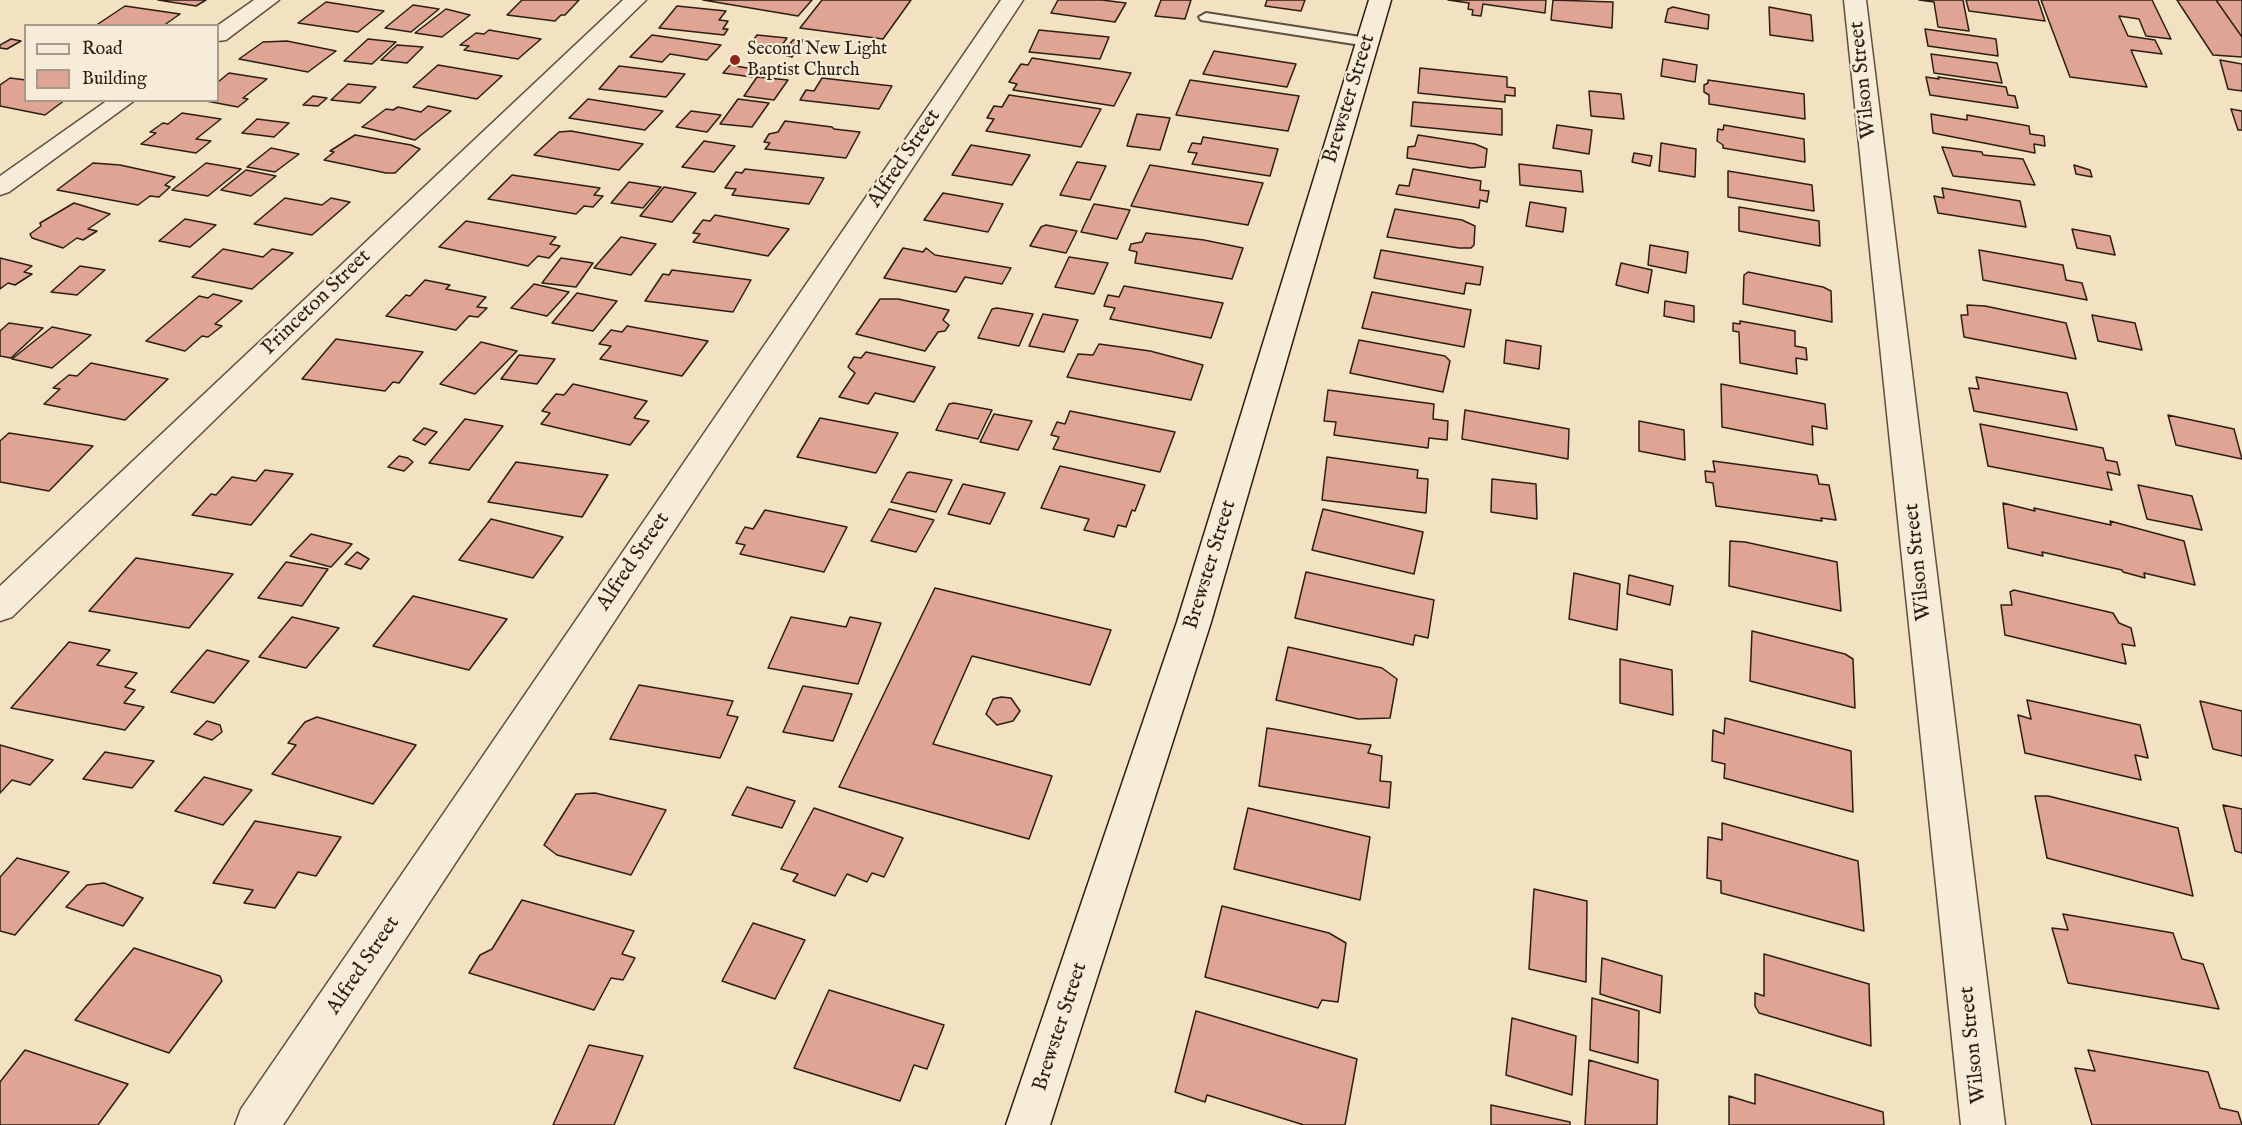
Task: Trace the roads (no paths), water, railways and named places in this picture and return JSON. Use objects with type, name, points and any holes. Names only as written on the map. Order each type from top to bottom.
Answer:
[{"type":"street","points":[[219,34],[268,0]]},
{"type":"street","name":"Princeton Street","points":[[0,607],[635,0]]},
{"type":"street","name":"Alfred Street","points":[[257,1125],[1012,0]]},
{"type":"street","name":"Brewster Street","points":[[1028,1125],[1194,622],[1380,0]]},
{"type":"street","name":"Wilson Street","points":[[1856,0],[1983,1125]]},
{"type":"street","points":[[0,187],[121,102]]},
{"type":"lane","points":[[1206,17],[1367,42]]},
{"type":"place","name":"Second New Light Baptist Church","points":[[735,60]]}]
